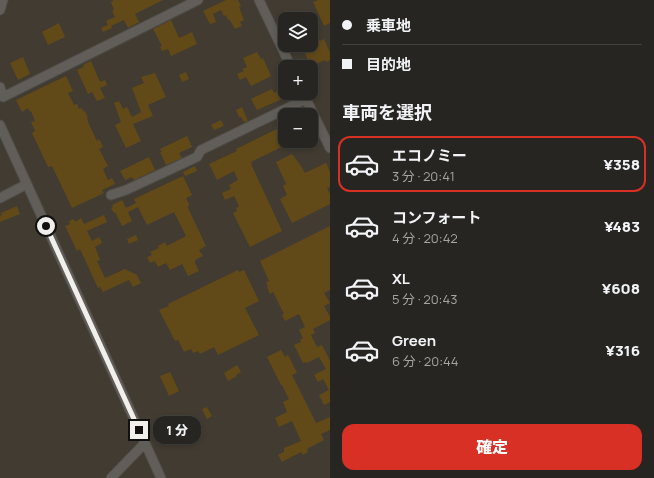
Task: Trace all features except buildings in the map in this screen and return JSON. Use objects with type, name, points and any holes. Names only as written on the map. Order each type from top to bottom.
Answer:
[{"type":"lane","points":[[0,10],[3,0]]},
{"type":"lane","points":[[0,87],[3,97],[198,0]]},
{"type":"lane","points":[[259,0],[288,60]]},
{"type":"lane","points":[[111,196],[197,157],[201,150],[297,100]]},
{"type":"lane","points":[[307,100],[330,148]]},
{"type":"lane","points":[[0,125],[161,478]]},
{"type":"lane","points":[[0,198],[27,184]]},
{"type":"lane","points":[[111,478],[145,443]]},
{"type":"shaded area","points":[[0,0],[330,0],[330,478],[0,478]]},
{"type":"route","points":[[46,226],[139,430]]}]
